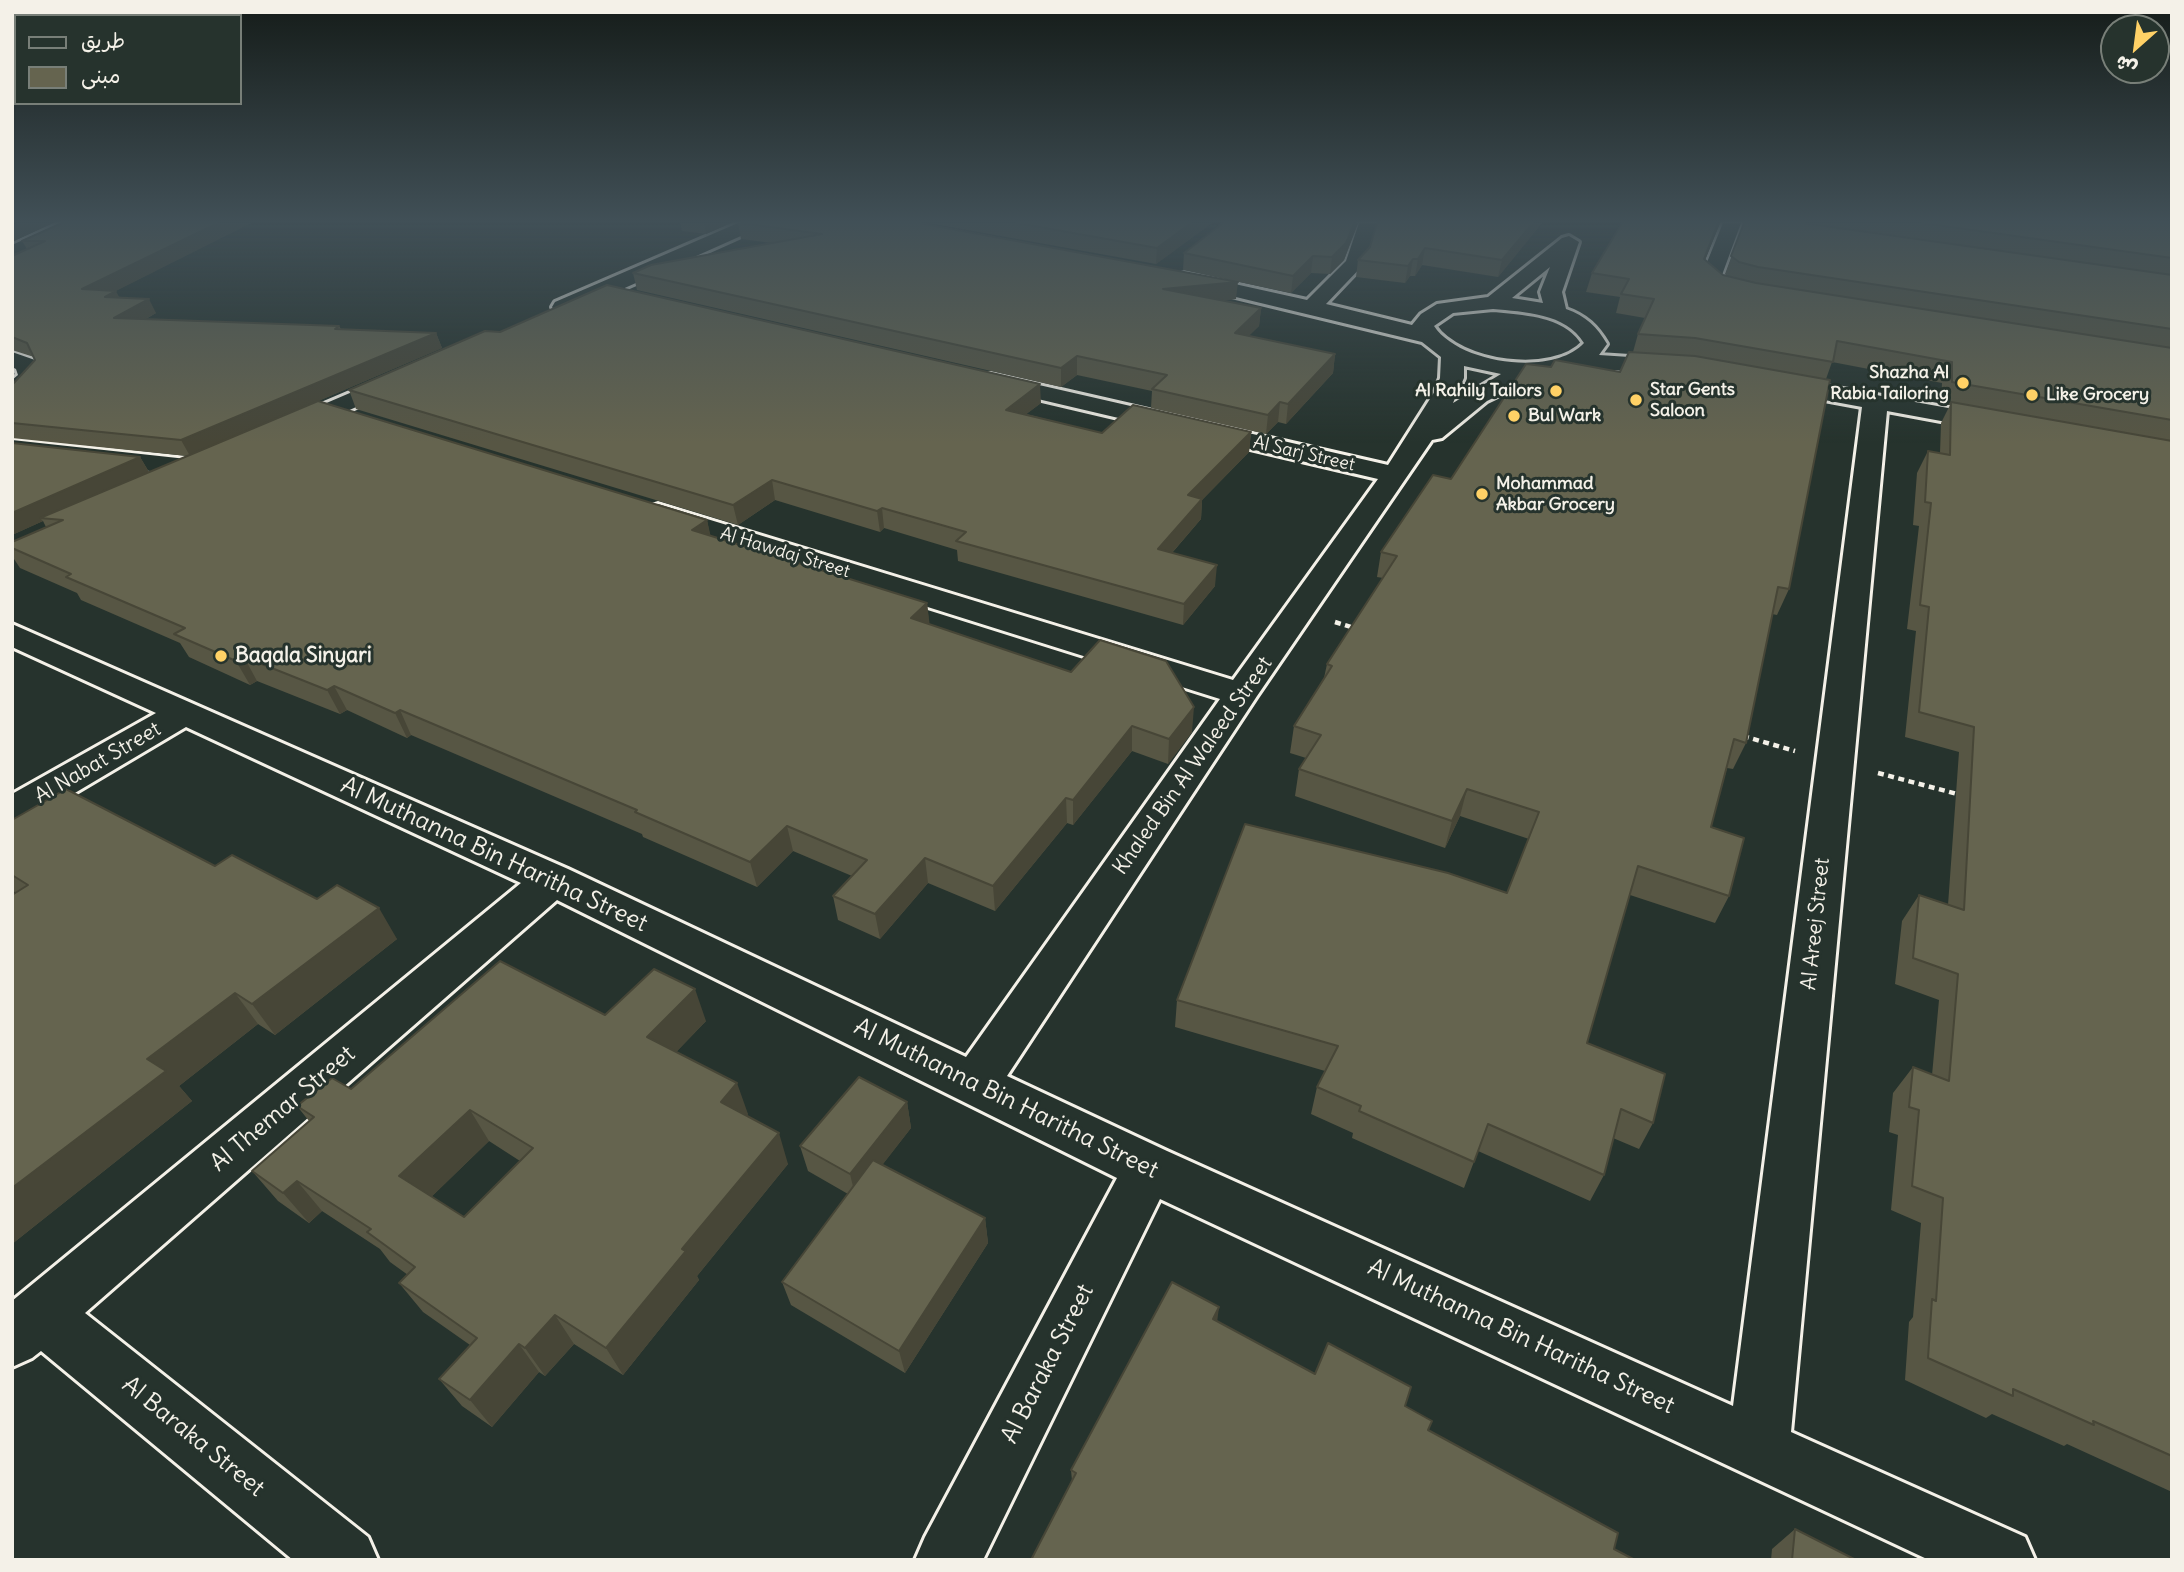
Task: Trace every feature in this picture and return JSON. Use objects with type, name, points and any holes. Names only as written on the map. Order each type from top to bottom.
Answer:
[{"type":"street","points":[[538,318],[586,296]]},
{"type":"street","points":[[628,296],[640,299]]},
{"type":"street","points":[[1265,296],[1426,336]]},
{"type":"street","points":[[1293,296],[1407,309],[1442,310],[1474,303],[1493,303],[1556,314],[1584,327],[1592,334],[1596,344],[1592,354],[1579,361]]},
{"type":"street","points":[[1318,300],[1322,296]]},
{"type":"street","points":[[1493,303],[1501,296]]},
{"type":"street","points":[[1552,296],[1556,314]]},
{"type":"street","points":[[1442,310],[1429,317],[1423,326],[1426,336],[1436,346],[1453,355],[1496,366],[1544,369]]},
{"type":"street","name":"Khaled Bin Al Waleed Street","points":[[1404,462],[1480,393],[1511,377],[1579,361],[1612,361],[1694,369],[1592,334]]},
{"type":"street","name":"Khaled Bin Al Waleed Street","points":[[975,1084],[1241,694],[1404,462],[1447,391],[1452,378],[1453,355]]},
{"type":"street","points":[[12,359],[27,365],[30,376],[12,394]]},
{"type":"street","points":[[269,437],[415,372]]},
{"type":"street","name":"Al Sarj Street","points":[[974,377],[1404,462]]},
{"type":"street","points":[[1755,380],[2023,428]]},
{"type":"street","name":"Al Areej Street","points":[[1759,1446],[1875,402]]},
{"type":"street","points":[[329,411],[369,423]]},
{"type":"street","points":[[12,449],[208,463],[147,489]]},
{"type":"street","name":"Al Hawdaj Street","points":[[633,505],[1241,694]]},
{"type":"street","name":"Al Muthanna Bin Haritha Street","points":[[12,634],[553,880],[1149,1167],[2003,1560]]},
{"type":"street","name":"Al Nabat Street","points":[[12,812],[184,713]]},
{"type":"street","name":"Al Themar Street","points":[[27,1326],[553,880]]},
{"type":"street","name":"Al Baraka Street","points":[[948,1560],[1149,1167]]},
{"type":"street","name":"Al Baraka Street","points":[[27,1326],[345,1560]]},
{"type":"path","points":[[1299,612],[1366,631]]},
{"type":"path","points":[[1740,735],[1969,797]]},
{"type":"building","points":[[12,296],[149,299],[114,318],[339,326],[335,329],[436,333],[181,440],[12,423],[12,385],[35,360],[27,343],[12,337]]},
{"type":"building","points":[[581,296],[657,296],[1040,384],[1006,410],[1102,433],[1133,405],[1251,432],[1188,495],[1202,499],[1158,549],[1217,565],[1184,604],[956,541],[966,532],[882,508],[877,511],[772,480],[733,505],[349,390],[485,331],[500,332]]},
{"type":"building","points":[[738,296],[1201,296],[1261,308],[1235,333],[1335,354],[1288,404],[1280,402],[1268,415],[1152,389],[1167,375],[1077,356],[1061,368]]},
{"type":"building","points":[[1637,296],[1842,296],[2172,348],[2172,420],[1952,382],[1952,362],[1837,341],[1833,362],[1695,338],[1638,334],[1654,299]]},
{"type":"building","points":[[1954,296],[2172,296],[2172,329]]},
{"type":"building","points":[[1629,352],[1695,356],[1830,380],[1789,589],[1778,587],[1746,743],[1734,739],[1711,827],[1744,838],[1729,896],[1638,866],[1587,1043],[1665,1074],[1653,1123],[1621,1109],[1604,1175],[1488,1124],[1474,1162],[1359,1111],[1361,1106],[1317,1087],[1338,1046],[1177,1000],[1245,824],[1448,873],[1507,893],[1539,812],[1467,789],[1452,821],[1299,769],[1321,735],[1294,726],[1332,666],[1327,664],[1397,556],[1381,552],[1433,475],[1451,479],[1526,364],[1551,367],[1555,360],[1620,372]]},
{"type":"building","points":[[318,401],[707,520],[692,530],[927,603],[911,618],[1071,672],[1100,640],[1166,661],[1194,707],[1169,739],[1132,726],[1073,800],[1066,798],[993,886],[925,858],[875,914],[833,896],[867,860],[787,826],[750,862],[635,812],[637,810],[400,710],[395,713],[334,686],[327,690],[244,657],[236,661],[174,634],[185,628],[66,577],[71,574],[12,548],[12,542],[63,520],[40,518]]},
{"type":"building","points":[[1951,402],[2172,441],[2172,1456],[2013,1389],[2013,1396],[1928,1358],[1932,1299],[1936,1301],[1943,1198],[1912,1186],[1919,1110],[1909,1107],[1913,1067],[1949,1081],[1958,974],[1913,958],[1919,895],[1964,910],[1974,727],[1919,712],[1929,607],[1920,605],[1931,503],[1925,502],[1928,451],[1950,455]]},
{"type":"building","points":[[12,443],[140,457],[12,513]]},
{"type":"building","points":[[66,789],[215,866],[232,855],[317,899],[337,885],[379,908],[252,1004],[235,993],[147,1059],[166,1071],[12,1188],[12,895],[28,885],[12,875],[12,820]]},
{"type":"building","points":[[500,961],[605,1015],[654,969],[695,989],[647,1037],[737,1083],[721,1102],[779,1133],[682,1249],[686,1251],[606,1348],[555,1315],[525,1348],[519,1344],[470,1400],[439,1379],[477,1338],[399,1283],[415,1267],[367,1232],[371,1229],[297,1181],[283,1193],[252,1171],[314,1117],[297,1106],[332,1078],[351,1089]],"holes":[[[470,1110],[533,1148],[464,1217],[399,1176]]]},
{"type":"building","points":[[859,1077],[907,1102],[850,1174],[800,1146]]},
{"type":"building","points":[[873,1160],[985,1218],[899,1351],[782,1282]]},
{"type":"building","points":[[1172,1282],[1219,1307],[1213,1319],[1315,1374],[1328,1343],[1411,1387],[1405,1406],[1432,1421],[1428,1430],[1618,1533],[1614,1549],[1635,1560],[1031,1560],[1076,1473],[1071,1470]]},
{"type":"building","points":[[1795,1529],[1856,1560],[1792,1560]]},
{"type":"place","name":"Shazha Al Rabia Tailoring","points":[[1963,383]]},
{"type":"place","name":"Al Rahily Tailors","points":[[1556,391]]},
{"type":"place","name":"Like Grocery","points":[[2032,395]]},
{"type":"place","name":"Star Gents Saloon","points":[[1636,400]]},
{"type":"place","name":"Bul Wark","points":[[1514,416]]},
{"type":"place","name":"Mohammad Akbar Grocery","points":[[1482,494]]},
{"type":"place","name":"Baqala Sinyari","points":[[221,656]]}]
